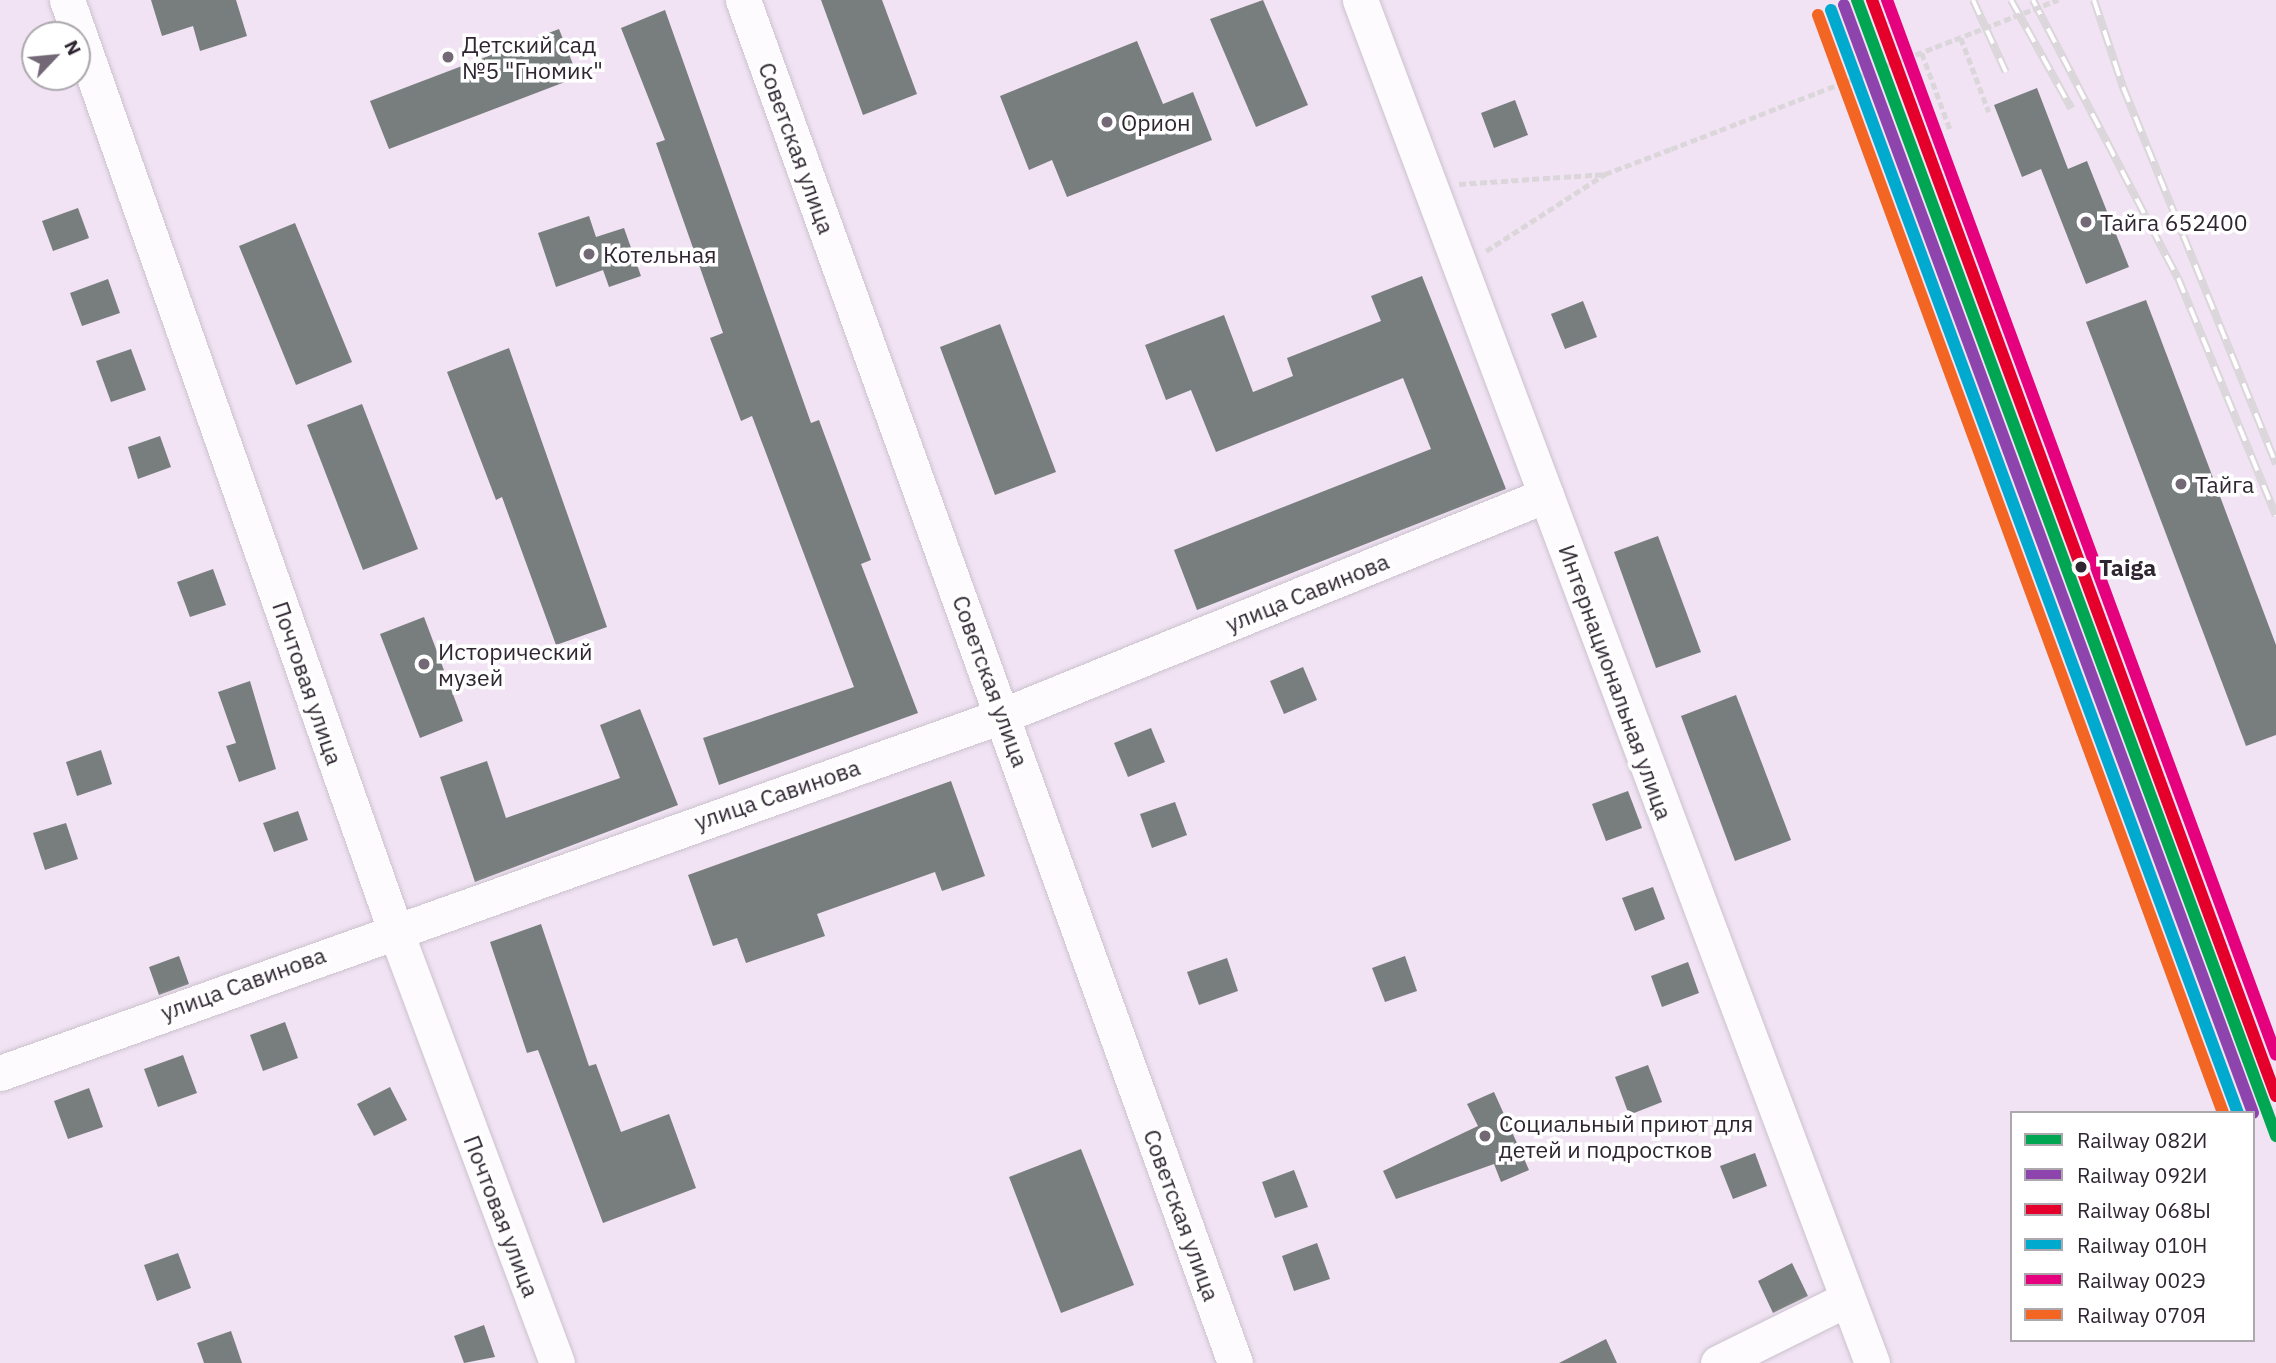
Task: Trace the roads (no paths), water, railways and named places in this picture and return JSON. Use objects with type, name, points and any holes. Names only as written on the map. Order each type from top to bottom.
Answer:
[{"type":"street","name":"Почтовая улица","points":[[67,0],[394,927],[557,1363]]},
{"type":"street","name":"Советская улица","points":[[743,0],[1004,715],[1235,1363]]},
{"type":"street","name":"Интернациональная улица","points":[[1360,0],[1845,1300],[1872,1363]]},
{"type":"street","name":"улица Савинова","points":[[0,1073],[394,927],[1004,715],[1546,495]]},
{"type":"street","points":[[1718,1363],[1845,1300]]},
{"type":"railway","points":[[1973,0],[2006,72]]},
{"type":"railway","points":[[2011,0],[2071,108]]},
{"type":"railway","points":[[2033,0],[2178,278],[2276,516]]},
{"type":"railway","points":[[2094,0],[2123,87],[2276,464]]},
{"type":"rail line","name":"082И","points":[[1857,0],[2276,1136]]},
{"type":"rail line","name":"068Ы","points":[[1872,0],[2276,1096]]},
{"type":"rail line","name":"002Э","points":[[1887,0],[2276,1055]]},
{"type":"rail line","name":"092И","points":[[1844,5],[2252,1111]]},
{"type":"rail line","name":"010Н","points":[[1831,10],[2237,1111]]},
{"type":"rail line","name":"070Я","points":[[1818,15],[2222,1111]]},
{"type":"place","name":"Детский сад №5 \"Гномик\"","points":[[448,57]]},
{"type":"place","name":"Орион","points":[[1107,122]]},
{"type":"place","name":"Тайга 652400","points":[[2086,222]]},
{"type":"place","name":"Котельная","points":[[589,254]]},
{"type":"place","name":"Тайга","points":[[2181,484]]},
{"type":"place","name":"Taiga","points":[[2081,567]]},
{"type":"place","name":"Исторический музей","points":[[424,664]]},
{"type":"place","name":"Социальный приют для детей и подростков","points":[[1485,1136]]}]
